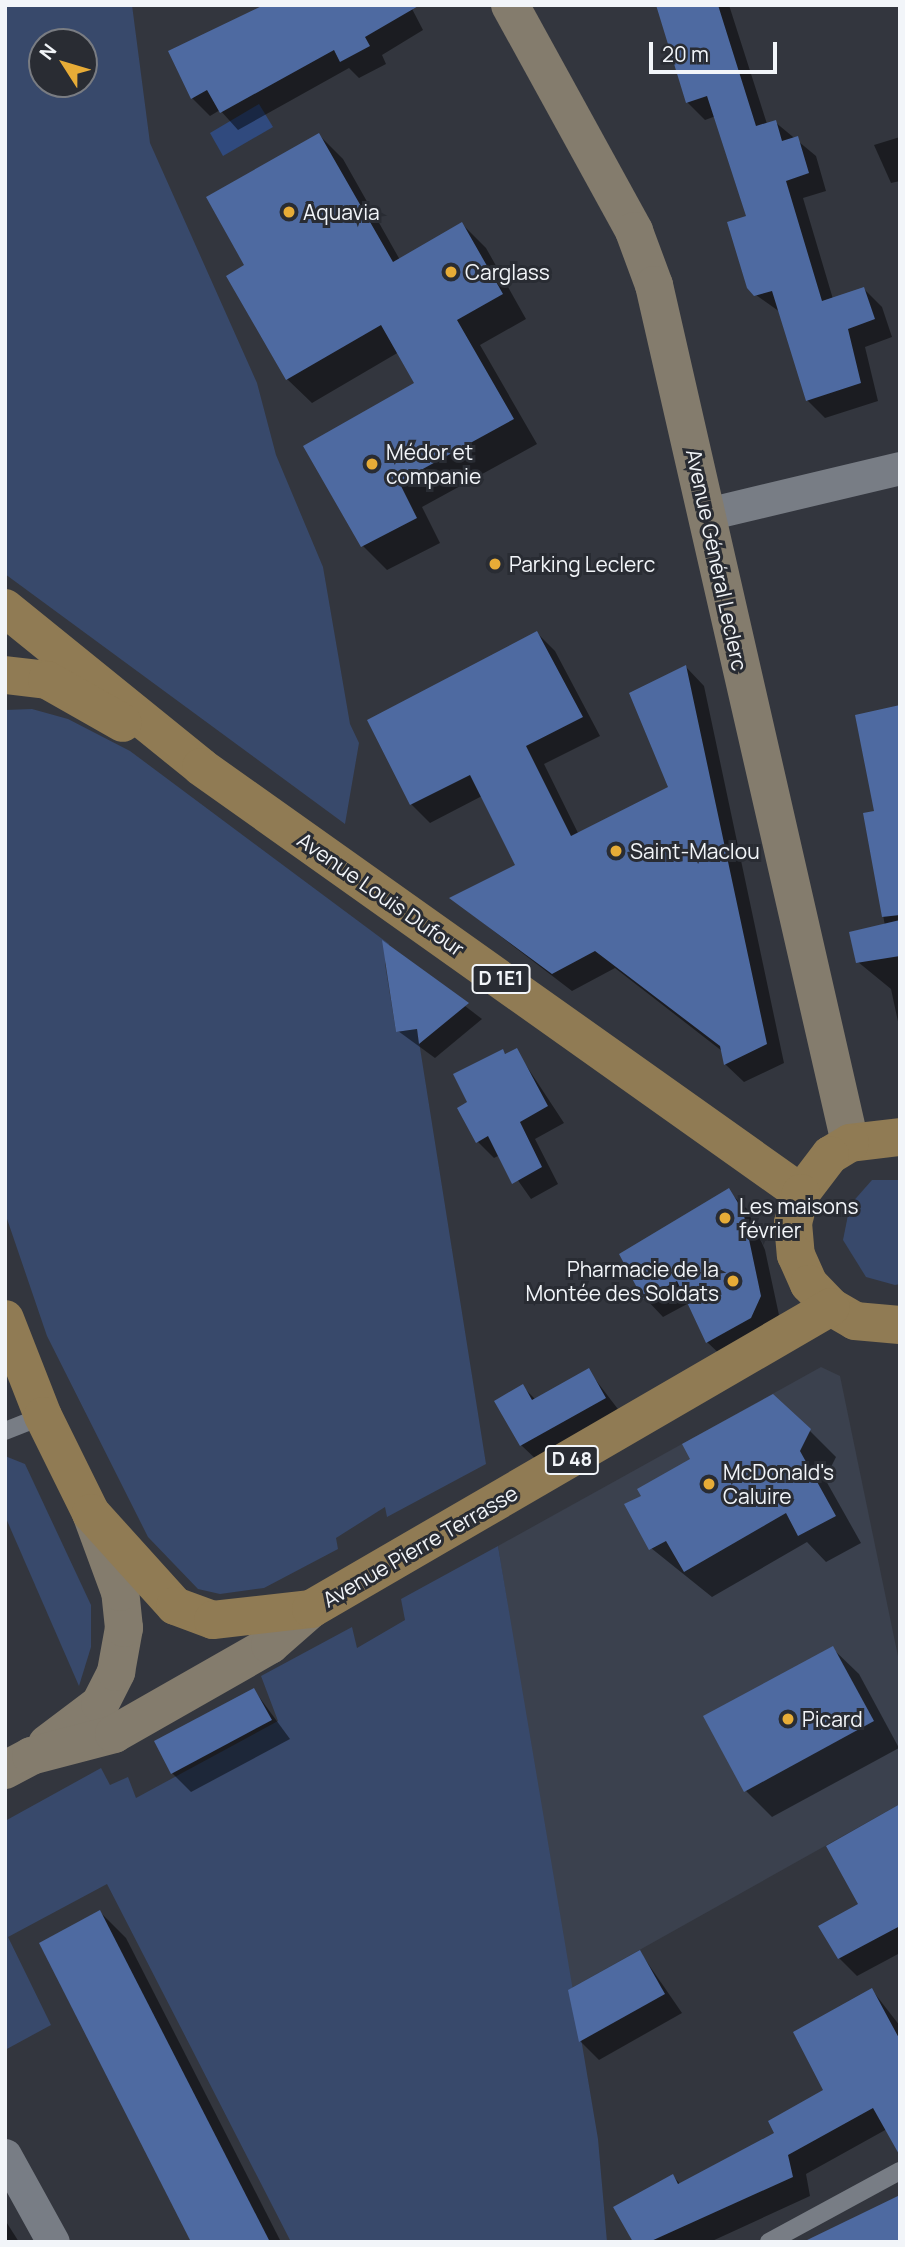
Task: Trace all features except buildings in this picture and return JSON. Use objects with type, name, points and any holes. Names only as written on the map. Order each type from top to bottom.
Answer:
[{"type":"main road","name":"Avenue Général Leclerc","points":[[510,5],[634,231],[663,320],[850,1143]]},
{"type":"main road","name":"D 1E1","points":[[5,608],[201,767]]},
{"type":"main road","points":[[5,676],[47,680],[201,767]]},
{"type":"main road","name":"Avenue Louis Dufour","points":[[201,767],[801,1192]]},
{"type":"main road","points":[[900,1137],[850,1143],[813,1172],[801,1192],[793,1223],[796,1255],[809,1284],[831,1307],[855,1321],[900,1325]]},
{"type":"main road","name":"Avenue Pierre Terrasse","points":[[18,1763],[114,1734],[270,1645],[311,1609],[831,1307]]},
{"type":"main road","points":[[5,1319],[43,1416],[91,1513],[120,1592],[124,1628],[116,1672],[100,1704],[18,1763]]},
{"type":"main road","points":[[91,1513],[175,1605],[213,1620],[311,1609]]},
{"type":"street","points":[[707,514],[900,468]]},
{"type":"street","points":[[5,2155],[53,2242]]},
{"type":"lane","points":[[5,1431],[43,1416]]},
{"type":"lane","points":[[769,2242],[900,2171]]},
{"type":"shaded area","points":[[5,5],[132,5],[150,143],[257,383],[276,455],[323,567],[350,724],[359,743],[345,824],[5,574]]},
{"type":"shaded area","points":[[259,104],[273,127],[223,156],[210,133]]},
{"type":"shaded area","points":[[32,709],[68,719],[130,751],[389,944],[385,964],[396,1032],[417,1029],[486,1464],[387,1517],[385,1507],[336,1538],[338,1549],[264,1588],[220,1594],[198,1589],[148,1537],[47,1336],[5,1213],[5,710]]},
{"type":"shaded area","points":[[872,1180],[900,1180],[900,1284],[866,1277],[843,1240],[850,1205]]},
{"type":"shaded area","points":[[821,1367],[840,1376],[900,1666],[900,1804],[568,1990],[498,1546]]},
{"type":"shaded area","points":[[5,1456],[25,1464],[91,1605],[91,1647],[79,1686],[5,1516]]},
{"type":"shaded area","points":[[498,1546],[598,2139],[607,2242],[291,2242],[107,1884],[8,1937],[51,2025],[5,2050],[5,1821],[101,1768],[110,1785],[128,1777],[136,1798],[278,1721],[261,1676],[352,1627],[357,1648],[405,1620],[401,1599]]},
{"type":"place","name":"Aquavia","points":[[289,212]]},
{"type":"place","name":"Carglass","points":[[451,272]]},
{"type":"place","name":"Médor et companie","points":[[372,464]]},
{"type":"place","name":"Parking Leclerc","points":[[495,564]]},
{"type":"place","name":"Saint-Maclou","points":[[616,851]]},
{"type":"place","name":"Les maisons février","points":[[725,1218]]},
{"type":"place","name":"Pharmacie de la Montée des Soldats","points":[[733,1281]]},
{"type":"place","name":"McDonald's Caluire","points":[[709,1484]]},
{"type":"place","name":"Picard","points":[[788,1719]]}]
